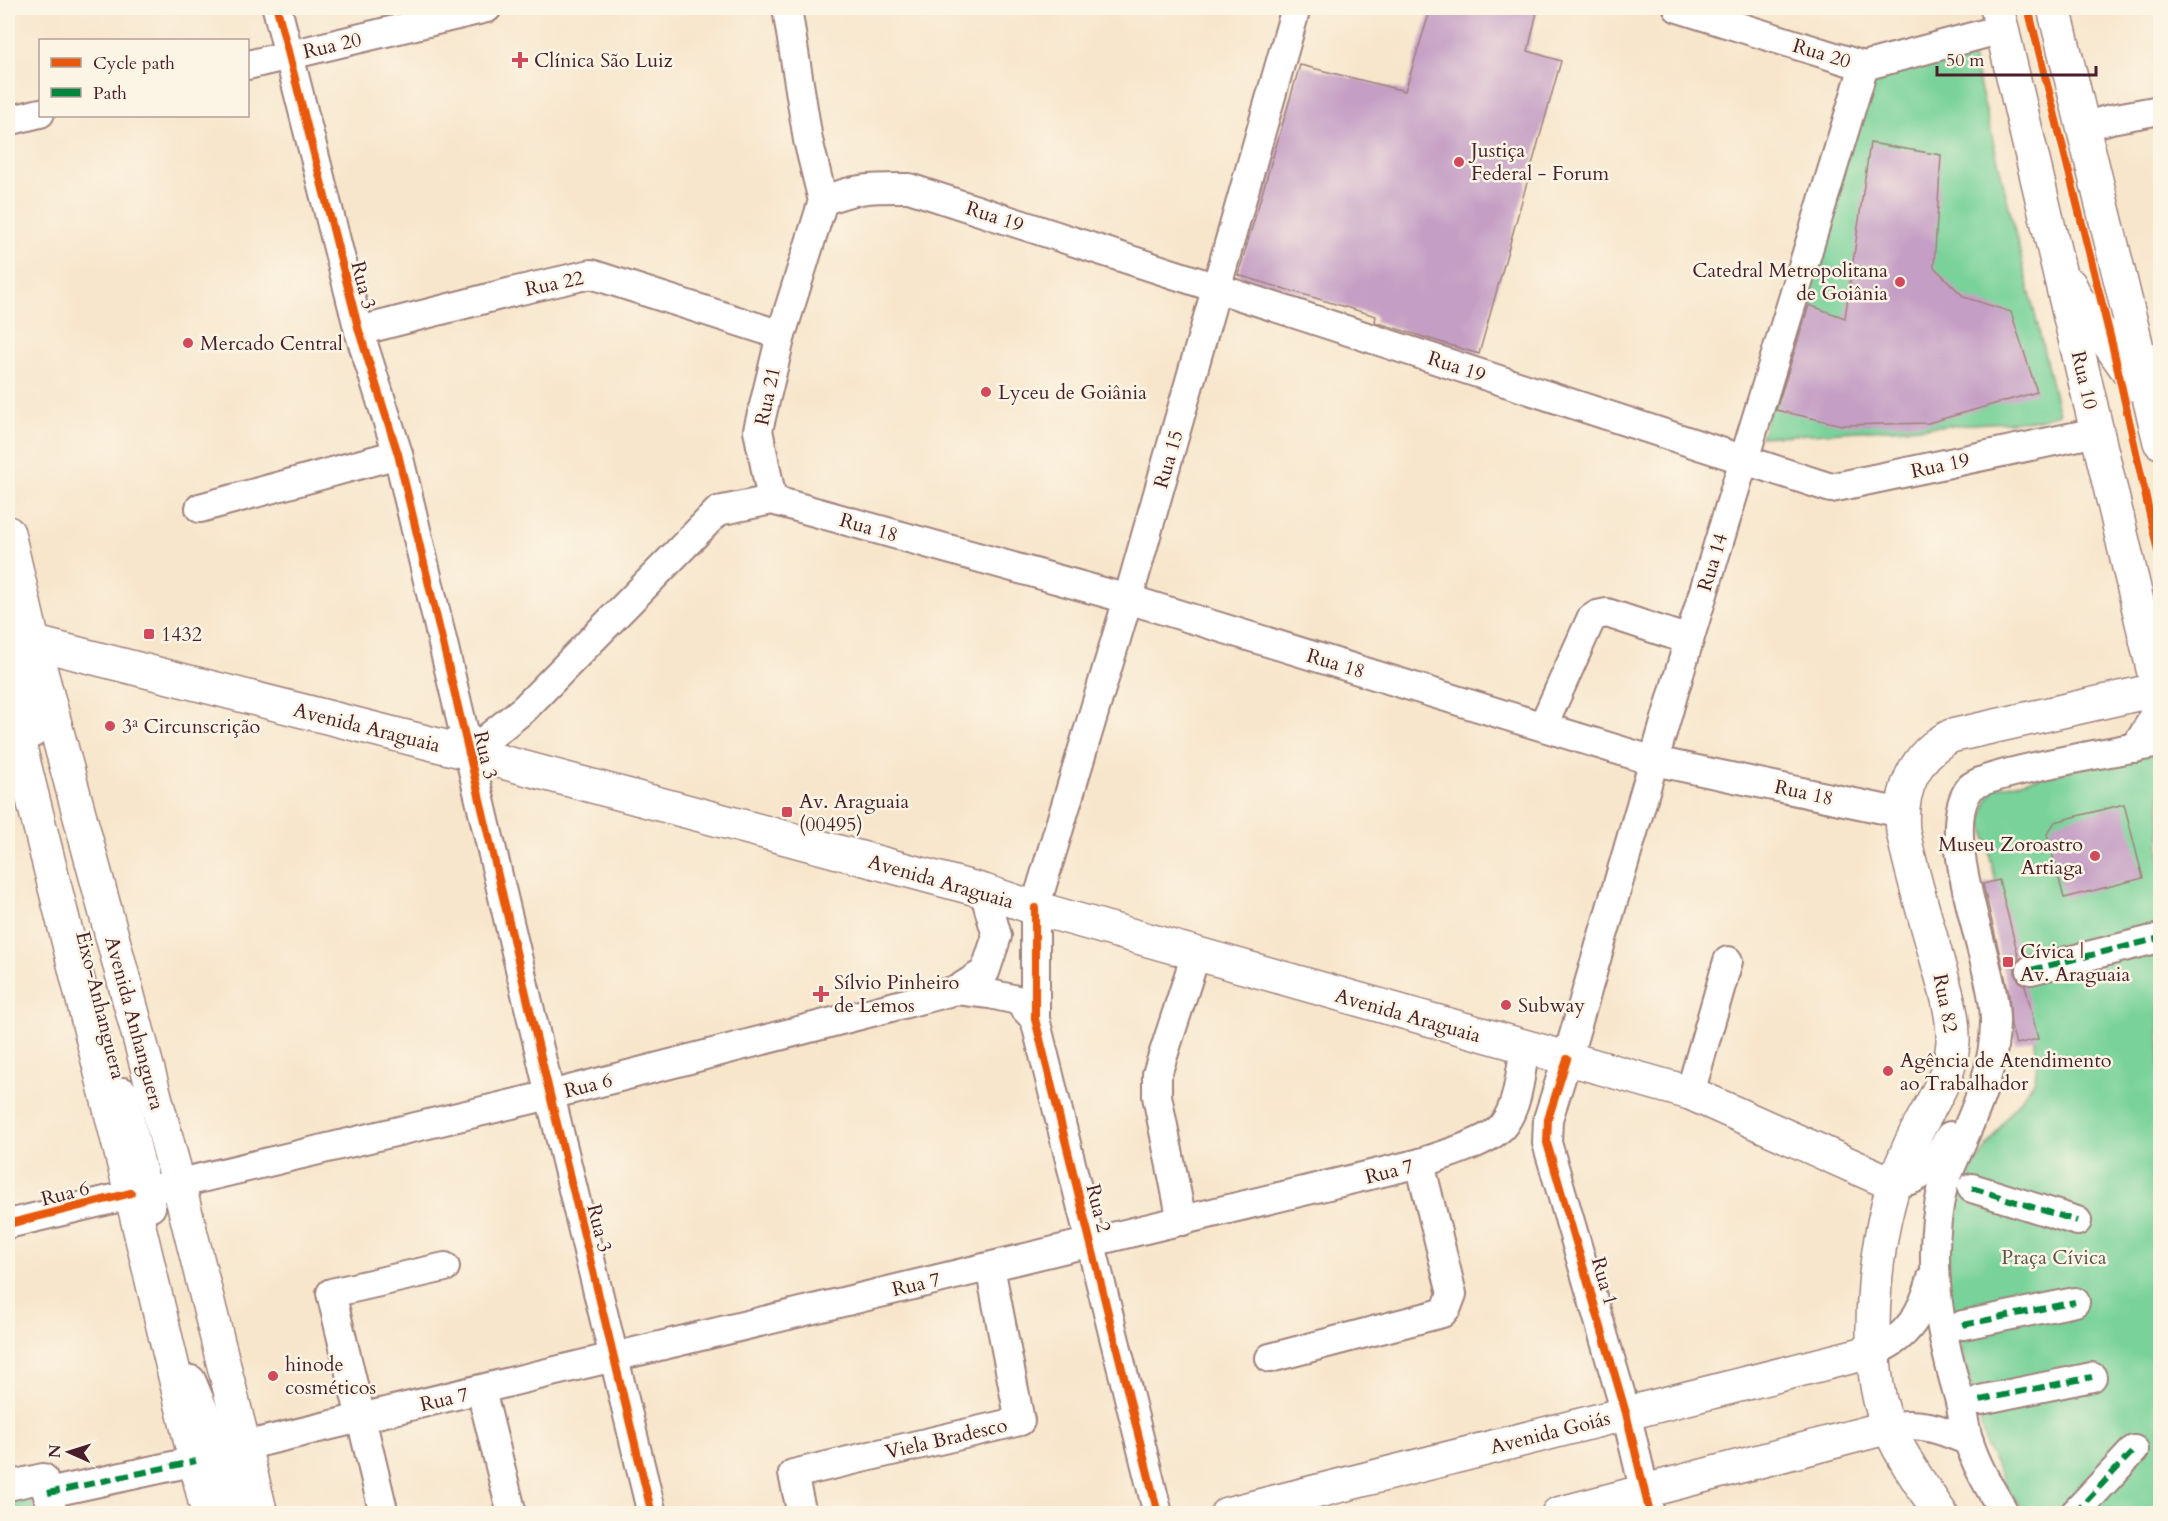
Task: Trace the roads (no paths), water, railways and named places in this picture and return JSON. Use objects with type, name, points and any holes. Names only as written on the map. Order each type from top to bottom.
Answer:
[{"type":"main road","points":[[2054,8],[2155,399],[2160,442]]},
{"type":"main road","name":"Rua 10","points":[[2000,18],[2159,690]]},
{"type":"main road","points":[[2054,248],[2075,296],[2155,399]]},
{"type":"main road","name":"Avenida Anhanguera","points":[[8,532],[14,636],[152,1188],[196,1461],[208,1514]]},
{"type":"main road","name":"Avenida Araguaia","points":[[14,636],[469,753],[984,891],[1035,908],[1690,1093],[1893,1184]]},
{"type":"main road","name":"Rua 82","points":[[1941,1514],[1898,1447],[1889,1427],[1879,1395],[1874,1351],[1879,1256],[1886,1208],[1893,1184],[1916,1133],[1943,1083],[1953,1044],[1948,1001],[1906,842],[1902,813],[1905,794],[1917,765],[1935,745],[1951,736],[2159,690]]},
{"type":"main road","name":"Avenida Anhanguera","points":[[8,699],[152,1188],[244,1446],[261,1514]]},
{"type":"main road","name":"Avenida Goiás","points":[[1227,1514],[1874,1351]]},
{"type":"main road","points":[[1558,1514],[1647,1503],[1889,1427]]},
{"type":"main road","points":[[1285,1514],[1380,1490],[1406,1468]]},
{"type":"street","name":"Rua 3","points":[[277,8],[359,331],[398,453],[652,1514]]},
{"type":"street","name":"Rua 20","points":[[249,65],[446,12],[487,8]]},
{"type":"street","points":[[787,8],[808,140],[823,201]]},
{"type":"street","name":"Rua 15","points":[[1035,908],[1128,599],[1296,8]]},
{"type":"street","name":"Rua 20","points":[[1678,8],[1864,66],[2000,18]]},
{"type":"street","name":"Rua 14","points":[[1567,1059],[1689,639],[1864,66]]},
{"type":"street","points":[[2083,127],[2110,119],[2160,110]]},
{"type":"street","points":[[8,121],[39,114]]},
{"type":"street","name":"Rua 19","points":[[823,201],[847,191],[870,188],[909,188],[1831,488],[2097,432]]},
{"type":"street","name":"Rua 21","points":[[772,500],[758,430],[781,334],[823,201]]},
{"type":"street","name":"Rua 22","points":[[359,331],[591,274],[781,334]]},
{"type":"street","points":[[200,508],[398,453]]},
{"type":"street","points":[[469,753],[524,709],[718,511],[772,500]]},
{"type":"street","name":"Rua 18","points":[[772,500],[1128,599],[1654,761],[1902,813]]},
{"type":"street","points":[[1543,726],[1591,620],[1597,615],[1606,614],[1689,639]]},
{"type":"street","name":"Rua 10","points":[[2148,746],[2159,690]]},
{"type":"street","points":[[2005,1514],[1979,1468],[1969,1441],[1939,1316],[1935,1267],[1936,1218],[1943,1186],[1978,1103],[1991,1063],[1995,1025],[1995,1004],[1990,978],[1961,869],[1959,826],[1963,802],[1971,788],[1979,781],[2008,773],[2148,746]]},
{"type":"street","name":"Rua 6","points":[[8,1224],[550,1095],[957,990],[985,972],[997,936],[984,891]]},
{"type":"street","name":"Rua 2","points":[[1035,908],[1035,1019],[1158,1514]]},
{"type":"street","points":[[2031,970],[2160,939]]},
{"type":"street","points":[[1182,1221],[1157,1096],[1157,1074],[1196,954]]},
{"type":"street","points":[[1690,1093],[1728,961]]},
{"type":"street","name":"Rua 6","points":[[957,990],[1017,1000],[1035,1019]]},
{"type":"street","points":[[1525,1048],[1517,1093],[1504,1126],[1547,1143]]},
{"type":"street","name":"Rua 1","points":[[1567,1059],[1548,1119],[1547,1143],[1626,1413],[1647,1503]]},
{"type":"street","points":[[1893,1184],[1906,1183],[1917,1178],[1935,1162],[1991,1063]]},
{"type":"street","name":"Rua 7","points":[[244,1446],[1420,1163],[1479,1142],[1504,1126]]},
{"type":"street","points":[[1270,1358],[1442,1313],[1447,1307],[1452,1294],[1420,1163]]},
{"type":"street","points":[[152,1188],[208,1474],[218,1514]]},
{"type":"street","points":[[1972,1188],[2078,1221]]},
{"type":"street","points":[[384,1514],[363,1418],[331,1293],[445,1267]]},
{"type":"street","name":"Viela Bradesco","points":[[802,1514],[793,1474],[1020,1421],[990,1267]]},
{"type":"street","points":[[1874,1351],[1894,1341],[1912,1325],[1926,1298],[1935,1267]]},
{"type":"street","points":[[1963,1325],[2075,1302]]},
{"type":"street","points":[[1980,1400],[2092,1377]]},
{"type":"street","points":[[191,1380],[222,1454],[238,1514]]},
{"type":"street","points":[[481,1390],[512,1514]]},
{"type":"street","points":[[1889,1427],[1919,1425],[1938,1429],[1969,1441]]},
{"type":"street","points":[[2074,1514],[2134,1450]]},
{"type":"street","points":[[8,1486],[44,1478],[50,1503],[196,1461]]},
{"type":"place","name":"Clínica São Luiz","points":[[520,60]]},
{"type":"place","name":"Justiça Federal - Forum","points":[[1459,162]]},
{"type":"place","name":"Catedral Metropolitana de Goiânia","points":[[1900,282]]},
{"type":"place","name":"Mercado Central","points":[[188,343]]},
{"type":"place","name":"Lyceu de Goiânia","points":[[986,392]]},
{"type":"place","name":"1432","points":[[149,634]]},
{"type":"place","name":"3ª Circunscrição","points":[[110,726]]},
{"type":"place","name":"Av. Araguaia (00495)","points":[[787,812]]},
{"type":"place","name":"Museu Zoroastro Artiaga","points":[[2095,856]]},
{"type":"place","name":"Cívica | Av. Araguaia","points":[[2008,962]]},
{"type":"place","name":"Sílvio Pinheiro de Lemos","points":[[821,994]]},
{"type":"place","name":"Subway","points":[[1506,1005]]},
{"type":"place","name":"Agência de Atendimento ao Trabalhador","points":[[1888,1071]]},
{"type":"place","name":"hinode cosméticos","points":[[273,1376]]},
{"type":"park label","name":"Praça Cívica","points":[[2054,1257]]}]
